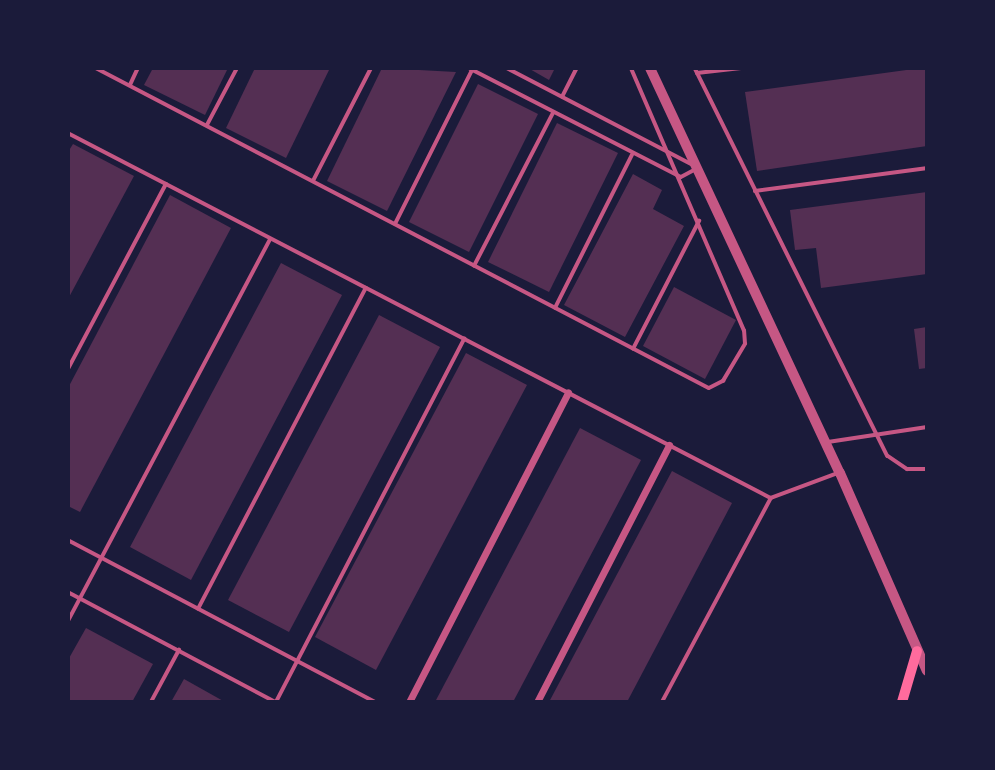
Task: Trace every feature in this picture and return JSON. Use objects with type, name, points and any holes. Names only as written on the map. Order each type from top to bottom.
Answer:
[{"type":"main road","points":[[902,702],[917,651]]},
{"type":"street","points":[[650,68],[840,472],[927,671]]},
{"type":"street","points":[[409,702],[568,393]]},
{"type":"street","points":[[537,702],[669,445]]},
{"type":"lane","points":[[96,68],[709,388],[723,382],[745,344],[744,331],[671,153],[631,68]]},
{"type":"lane","points":[[130,86],[138,68]]},
{"type":"lane","points":[[207,126],[237,68]]},
{"type":"lane","points":[[313,181],[371,68]]},
{"type":"lane","points":[[507,68],[698,167]]},
{"type":"lane","points":[[562,97],[576,68]]},
{"type":"lane","points":[[741,68],[696,71],[888,456],[907,469],[927,469]]},
{"type":"lane","points":[[395,224],[471,69],[632,155],[681,177]]},
{"type":"lane","points":[[474,266],[553,113]]},
{"type":"lane","points":[[68,133],[771,498]]},
{"type":"lane","points":[[555,308],[632,155]]},
{"type":"lane","points":[[681,177],[698,167]]},
{"type":"lane","points":[[755,191],[927,168]]},
{"type":"lane","points":[[68,369],[166,184]]},
{"type":"lane","points":[[633,349],[699,221]]},
{"type":"lane","points":[[68,621],[271,238]]},
{"type":"lane","points":[[198,609],[366,288]]},
{"type":"lane","points":[[68,592],[276,702],[464,339]]},
{"type":"lane","points":[[826,442],[927,427]]},
{"type":"lane","points":[[662,702],[771,498],[840,472]]},
{"type":"lane","points":[[68,540],[375,702]]},
{"type":"lane","points":[[151,702],[179,650]]},
{"type":"building","points":[[153,68],[228,68],[205,115],[144,85]]},
{"type":"building","points":[[255,68],[330,68],[286,158],[226,128]]},
{"type":"building","points":[[382,68],[456,72],[387,211],[327,181]]},
{"type":"building","points":[[528,68],[555,68],[549,80]]},
{"type":"building","points":[[927,68],[927,146],[757,171],[745,92]]},
{"type":"building","points":[[478,84],[538,114],[469,252],[409,222]]},
{"type":"building","points":[[557,123],[618,153],[549,292],[488,262]]},
{"type":"building","points":[[73,144],[134,176],[68,299],[68,152]]},
{"type":"building","points":[[633,174],[662,190],[653,209],[684,226],[625,337],[564,305]]},
{"type":"building","points":[[927,192],[927,274],[821,288],[816,248],[795,250],[790,210]]},
{"type":"building","points":[[170,195],[231,228],[80,512],[68,506],[68,388]]},
{"type":"building","points":[[281,263],[342,295],[191,580],[130,547]]},
{"type":"building","points":[[674,287],[736,320],[705,379],[643,346]]},
{"type":"building","points":[[379,315],[440,347],[289,632],[228,600]]},
{"type":"building","points":[[927,327],[927,368],[919,369],[914,329]]},
{"type":"building","points":[[466,353],[527,385],[376,670],[315,637]]},
{"type":"building","points":[[580,428],[641,460],[513,702],[435,702]]},
{"type":"building","points":[[672,471],[732,503],[627,702],[549,702]]},
{"type":"building","points":[[86,628],[153,664],[132,702],[68,702],[68,660]]},
{"type":"building","points":[[184,679],[225,702],[171,702]]}]
